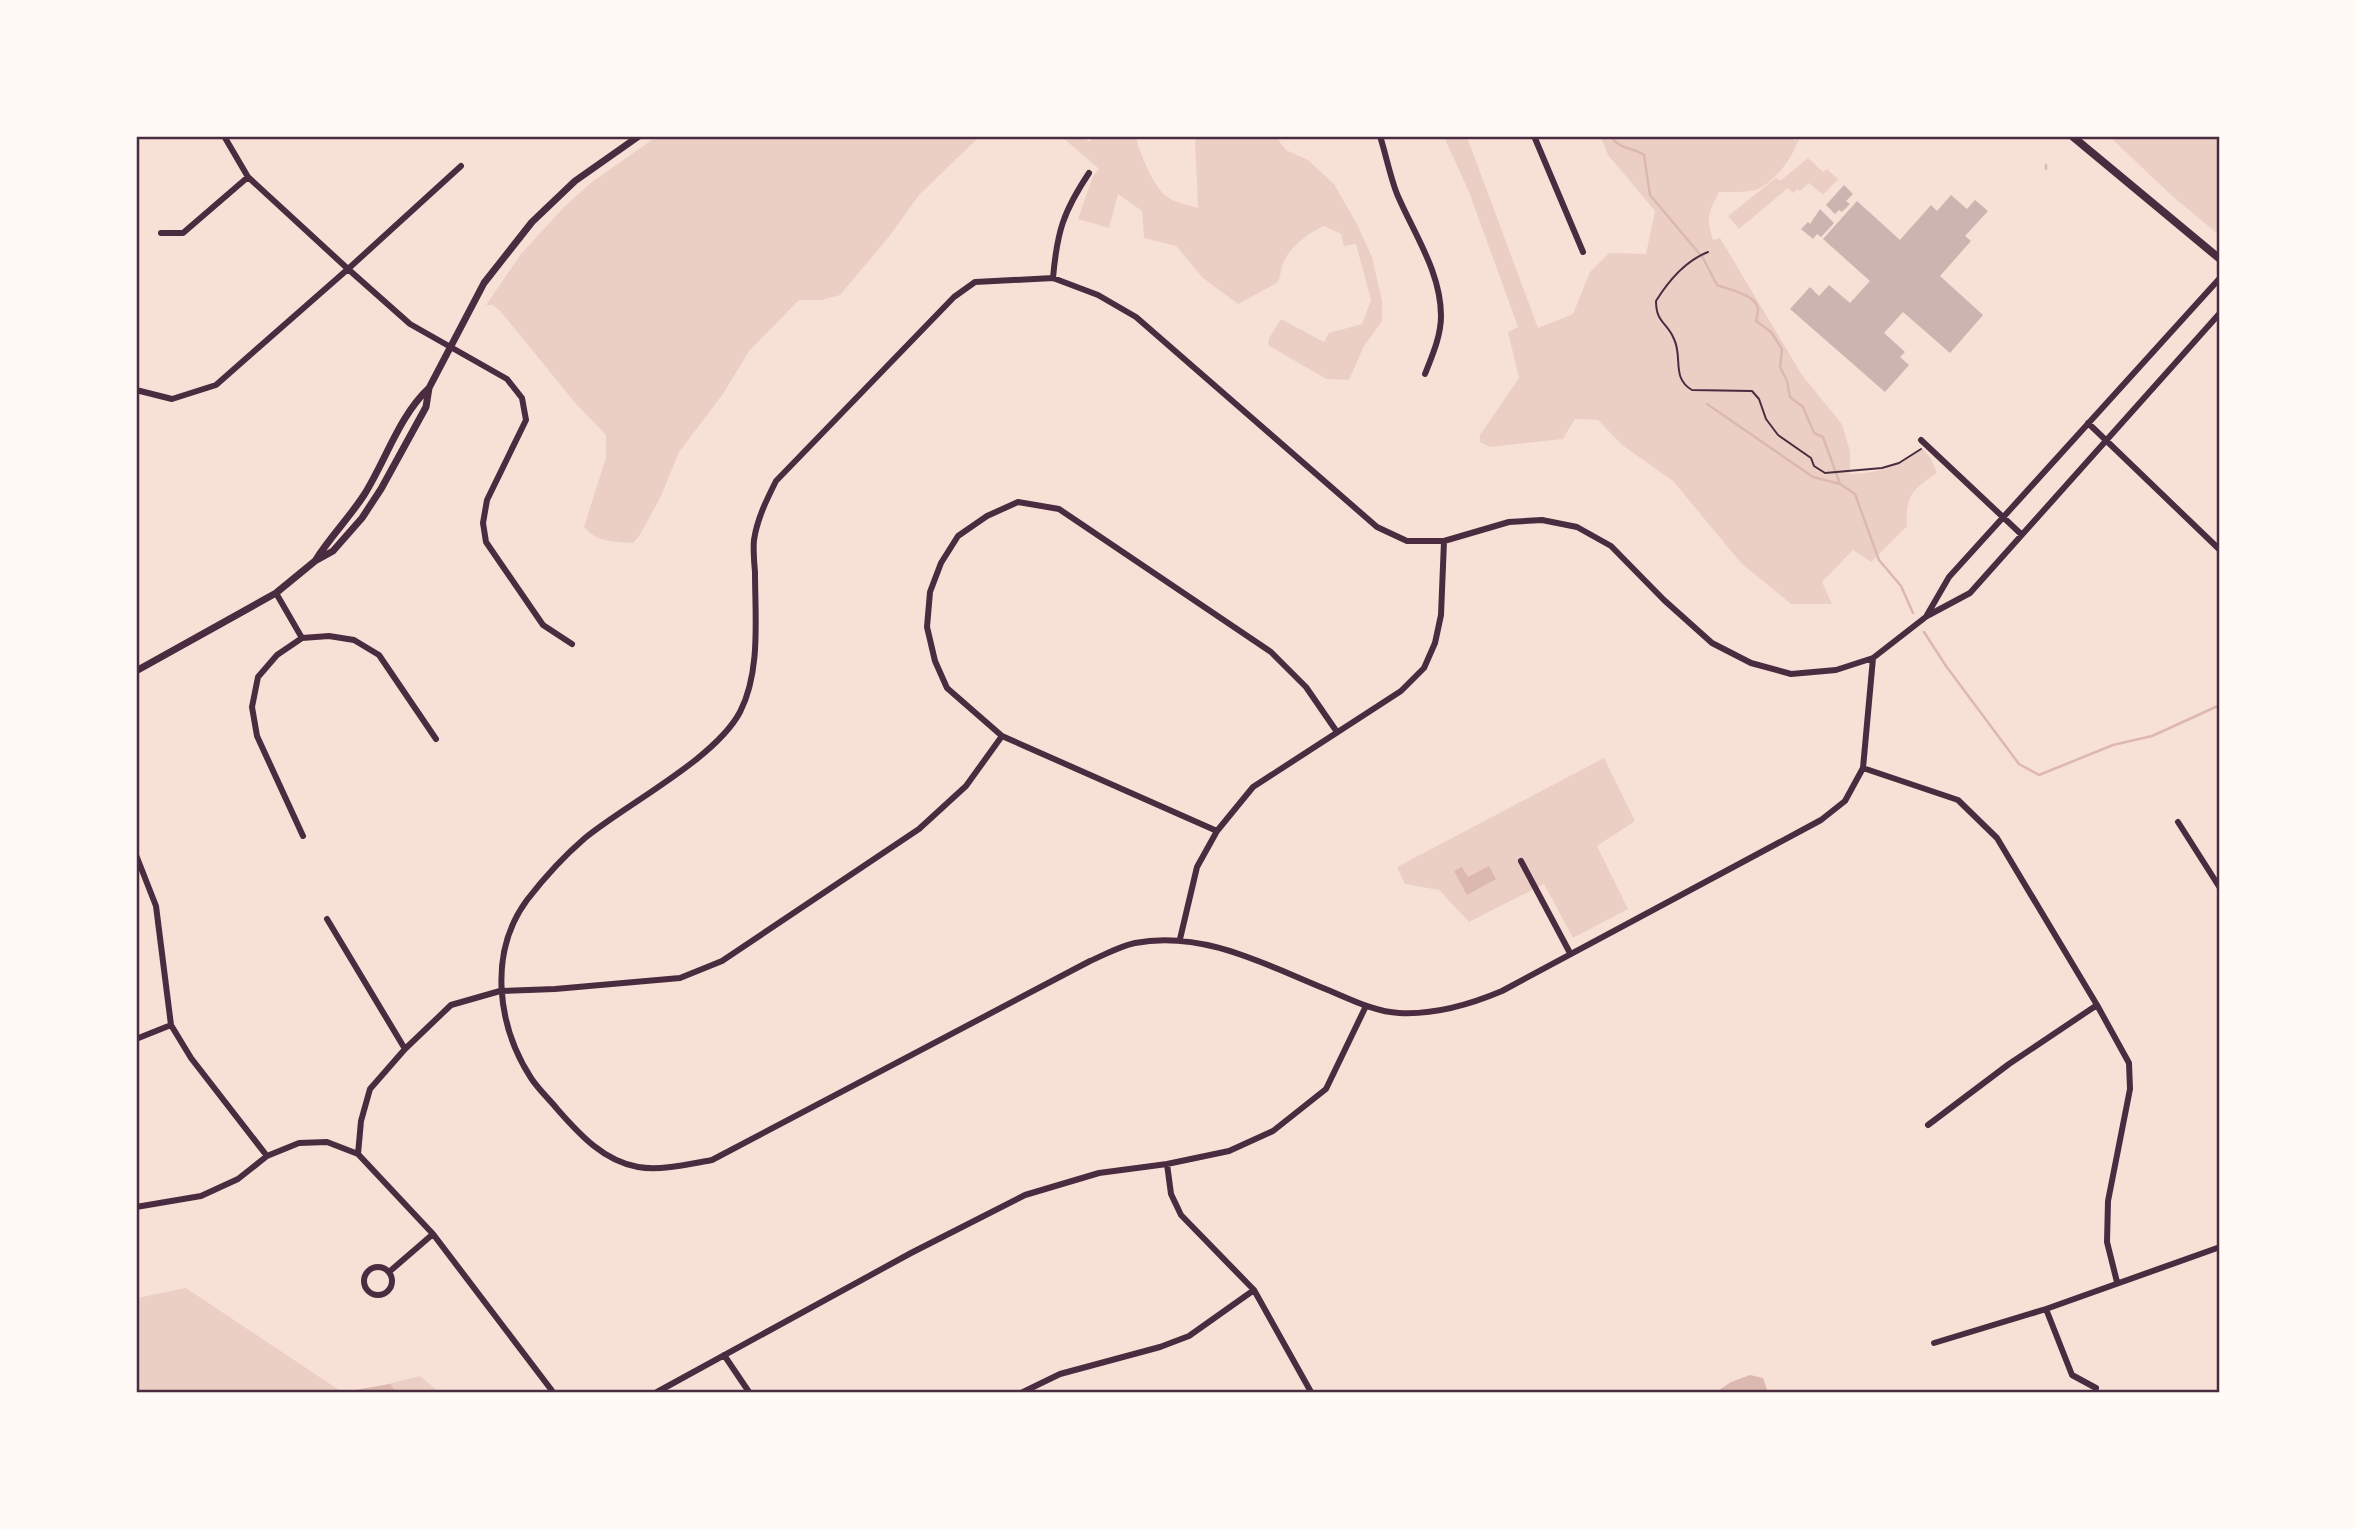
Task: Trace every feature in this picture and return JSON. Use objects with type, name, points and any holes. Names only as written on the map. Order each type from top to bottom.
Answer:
[{"type":"main road","points":[[2072,136],[2220,259]]},
{"type":"street","points":[[224,136],[248,177],[348,270],[410,324],[507,379],[522,398],[526,420],[487,499],[483,523],[486,542],[543,625],[572,644]]},
{"type":"street","points":[[136,671],[276,593],[315,561],[334,551],[374,501],[426,407],[429,388],[484,283],[532,222],[575,181],[639,136]]},
{"type":"street","points":[[1380,136],[1396,192],[1430,265],[1439,292],[1441,318],[1437,342],[1425,374]]},
{"type":"street","points":[[1534,136],[1583,252]]},
{"type":"street","points":[[136,390],[172,399],[216,385],[348,270],[461,166]]},
{"type":"street","points":[[1053,278],[1056,240],[1070,201],[1088,173]]},
{"type":"street","points":[[161,233],[183,233],[248,177]]},
{"type":"street","points":[[1873,658],[1863,768],[1845,801],[1821,820],[1470,1005],[1398,1013],[1366,1006],[1223,947],[1180,939],[1133,943],[1090,961],[712,1160],[682,1166],[639,1167],[603,1154],[575,1130],[531,1078],[507,1027],[500,991],[502,958],[513,925],[534,892],[585,838],[720,739],[740,711],[753,670],[754,540],[765,501],[776,481],[954,297],[975,282],[1053,278],[1098,295],[1136,317],[1377,527],[1408,541],[1444,541],[1509,522],[1542,520],[1577,527],[1611,545],[1664,600],[1712,643],[1751,663],[1791,674],[1836,670],[1873,658],[1927,616],[1970,593],[2220,313]]},
{"type":"street","points":[[1927,616],[1949,577],[2220,278]]},
{"type":"street","points":[[315,561],[327,541],[356,507],[414,402],[429,388]]},
{"type":"street","points":[[2088,423],[2220,550]]},
{"type":"street","points":[[1920,440],[2021,534]]},
{"type":"street","points":[[1217,831],[1002,736],[947,688],[934,661],[927,627],[930,592],[941,563],[958,536],[987,516],[1018,502],[1059,509],[1271,652],[1306,687],[1338,732]]},
{"type":"street","points":[[1180,939],[1197,867],[1217,831],[1253,787],[1401,691],[1424,668],[1435,643],[1441,615],[1444,541]]},
{"type":"street","points":[[276,593],[302,638]]},
{"type":"street","points":[[303,835],[257,736],[252,707],[258,677],[277,655],[302,638],[329,636],[354,640],[379,655],[436,739]]},
{"type":"street","points":[[358,1154],[361,1121],[370,1088],[405,1049],[451,1005],[500,991],[680,978],[722,961],[919,829],[966,786],[1002,736]]},
{"type":"street","points":[[1863,768],[1958,800],[1997,838],[2129,1063],[2130,1089],[2108,1201],[2107,1242],[2117,1282]]},
{"type":"street","points":[[2178,822],[2220,888]]},
{"type":"street","points":[[136,855],[156,906],[171,1025],[191,1058],[267,1156]]},
{"type":"street","points":[[1521,861],[1570,953]]},
{"type":"street","points":[[327,919],[405,1049]]},
{"type":"street","points":[[1928,1125],[2009,1064],[2097,1005]]},
{"type":"street","points":[[657,1392],[958,1227],[1026,1195],[1099,1174],[1229,1151],[1273,1131],[1326,1089],[1366,1006]]},
{"type":"street","points":[[136,1039],[171,1025]]},
{"type":"street","points":[[136,1207],[201,1196],[239,1179],[267,1156],[299,1143],[327,1142],[358,1154],[432,1234],[553,1392]]},
{"type":"street","points":[[1167,1164],[1171,1194],[1181,1215],[1254,1290],[1311,1392]]},
{"type":"street","points":[[389,1272],[432,1234]]},
{"type":"street","points":[[1934,1343],[2046,1309],[2220,1247]]},
{"type":"street","points":[[379,1267],[389,1272],[392,1283],[387,1292],[376,1296],[366,1290],[363,1279],[369,1270],[379,1267]]},
{"type":"street","points":[[1023,1392],[1060,1374],[1160,1347],[1189,1336],[1254,1290]]},
{"type":"street","points":[[2046,1309],[2073,1375],[2096,1388]]},
{"type":"street","points":[[724,1355],[749,1392]]},
{"type":"path","points":[[1708,252],[1697,256],[1676,273],[1656,301],[1659,320],[1674,337],[1680,377],[1685,386],[1692,390],[1752,391],[1759,399],[1766,419],[1777,435],[1811,458],[1819,470],[1830,472],[1882,468],[1899,463],[1922,449]]},
{"type":"shaded area","points":[[1790,136],[1795,141],[1799,137],[1793,152],[1784,167],[1765,185],[1754,190],[1719,192],[1709,216],[1713,240],[1720,238],[1802,375],[1842,424],[1850,451],[1850,474],[1888,468],[1922,448],[1930,457],[1937,473],[1912,494],[1907,507],[1907,526],[1871,562],[1853,550],[1822,582],[1832,604],[1791,604],[1741,563],[1673,481],[1622,445],[1598,420],[1575,419],[1563,439],[1490,447],[1480,442],[1480,435],[1519,378],[1508,332],[1518,327],[1469,192],[1444,137],[1467,137],[1538,328],[1573,314],[1590,272],[1609,253],[1646,254],[1655,211],[1608,155],[1601,137]]},
{"type":"shaded area","points":[[656,137],[979,137],[919,195],[888,238],[840,295],[822,300],[799,300],[749,351],[723,394],[679,452],[661,496],[640,535],[633,543],[619,542],[594,536],[584,527],[606,457],[606,435],[576,404],[501,312],[493,305],[486,305],[521,254],[564,207],[592,182]]},
{"type":"shaded area","points":[[1062,137],[1083,137],[1090,142],[1091,137],[1136,137],[1148,169],[1161,191],[1173,200],[1198,208],[1195,137],[1276,137],[1286,150],[1308,160],[1334,184],[1356,222],[1372,257],[1382,301],[1382,321],[1364,346],[1349,380],[1326,379],[1268,345],[1269,338],[1281,319],[1324,342],[1329,333],[1362,324],[1371,300],[1356,244],[1344,246],[1341,234],[1324,226],[1293,248],[1285,259],[1277,283],[1238,304],[1203,278],[1176,246],[1144,238],[1142,211],[1118,194],[1109,228],[1078,219],[1093,176],[1099,169]]},
{"type":"shaded area","points":[[2110,137],[2219,137],[2219,235],[2171,195]]},
{"type":"shaded area","points":[[1808,158],[1823,172],[1827,169],[1838,179],[1823,195],[1809,183],[1793,193],[1788,188],[1739,229],[1728,216],[1776,178],[1780,181]]},
{"type":"shaded area","points":[[1604,758],[1635,821],[1597,846],[1628,909],[1573,938],[1544,884],[1469,922],[1439,890],[1405,884],[1397,867]]},
{"type":"shaded area","points":[[1489,866],[1496,879],[1467,895],[1454,871],[1462,867],[1468,877]]},
{"type":"shaded area","points":[[186,1288],[342,1392],[137,1392],[137,1298]]},
{"type":"shaded area","points":[[1750,1375],[1763,1378],[1768,1392],[1716,1392],[1731,1382]]},
{"type":"shaded area","points":[[420,1376],[439,1392],[357,1392]]},
{"type":"shaded area","points":[[390,1384],[396,1392],[343,1392]]},
{"type":"building","points":[[1844,185],[1853,194],[1846,201],[1850,204],[1842,212],[1839,210],[1835,214],[1826,205]]},
{"type":"building","points":[[1951,195],[1967,209],[1975,200],[1988,211],[1965,236],[1971,241],[1940,276],[1983,315],[1950,353],[1903,312],[1884,333],[1905,352],[1900,357],[1909,365],[1885,392],[1790,309],[1810,287],[1819,296],[1829,285],[1850,303],[1870,281],[1823,239],[1857,201],[1900,240],[1931,205],[1937,211]]},
{"type":"building","points":[[1820,209],[1834,223],[1821,237],[1817,234],[1813,239],[1801,229],[1808,222],[1810,224]]},
{"type":"waterway","points":[[1611,136],[1618,144],[1644,155],[1650,195],[1703,258],[1717,285],[1741,293],[1756,304],[1756,321],[1771,332],[1782,349],[1780,367],[1787,381],[1790,397],[1803,407],[1814,433],[1823,437],[1840,484]]},
{"type":"waterway","points":[[1707,404],[1813,477],[1840,484],[1855,494],[1879,560],[1901,586],[1913,613]]},
{"type":"waterway","points":[[1924,632],[2019,764],[2039,775],[2113,745],[2152,736],[2220,705]]}]
